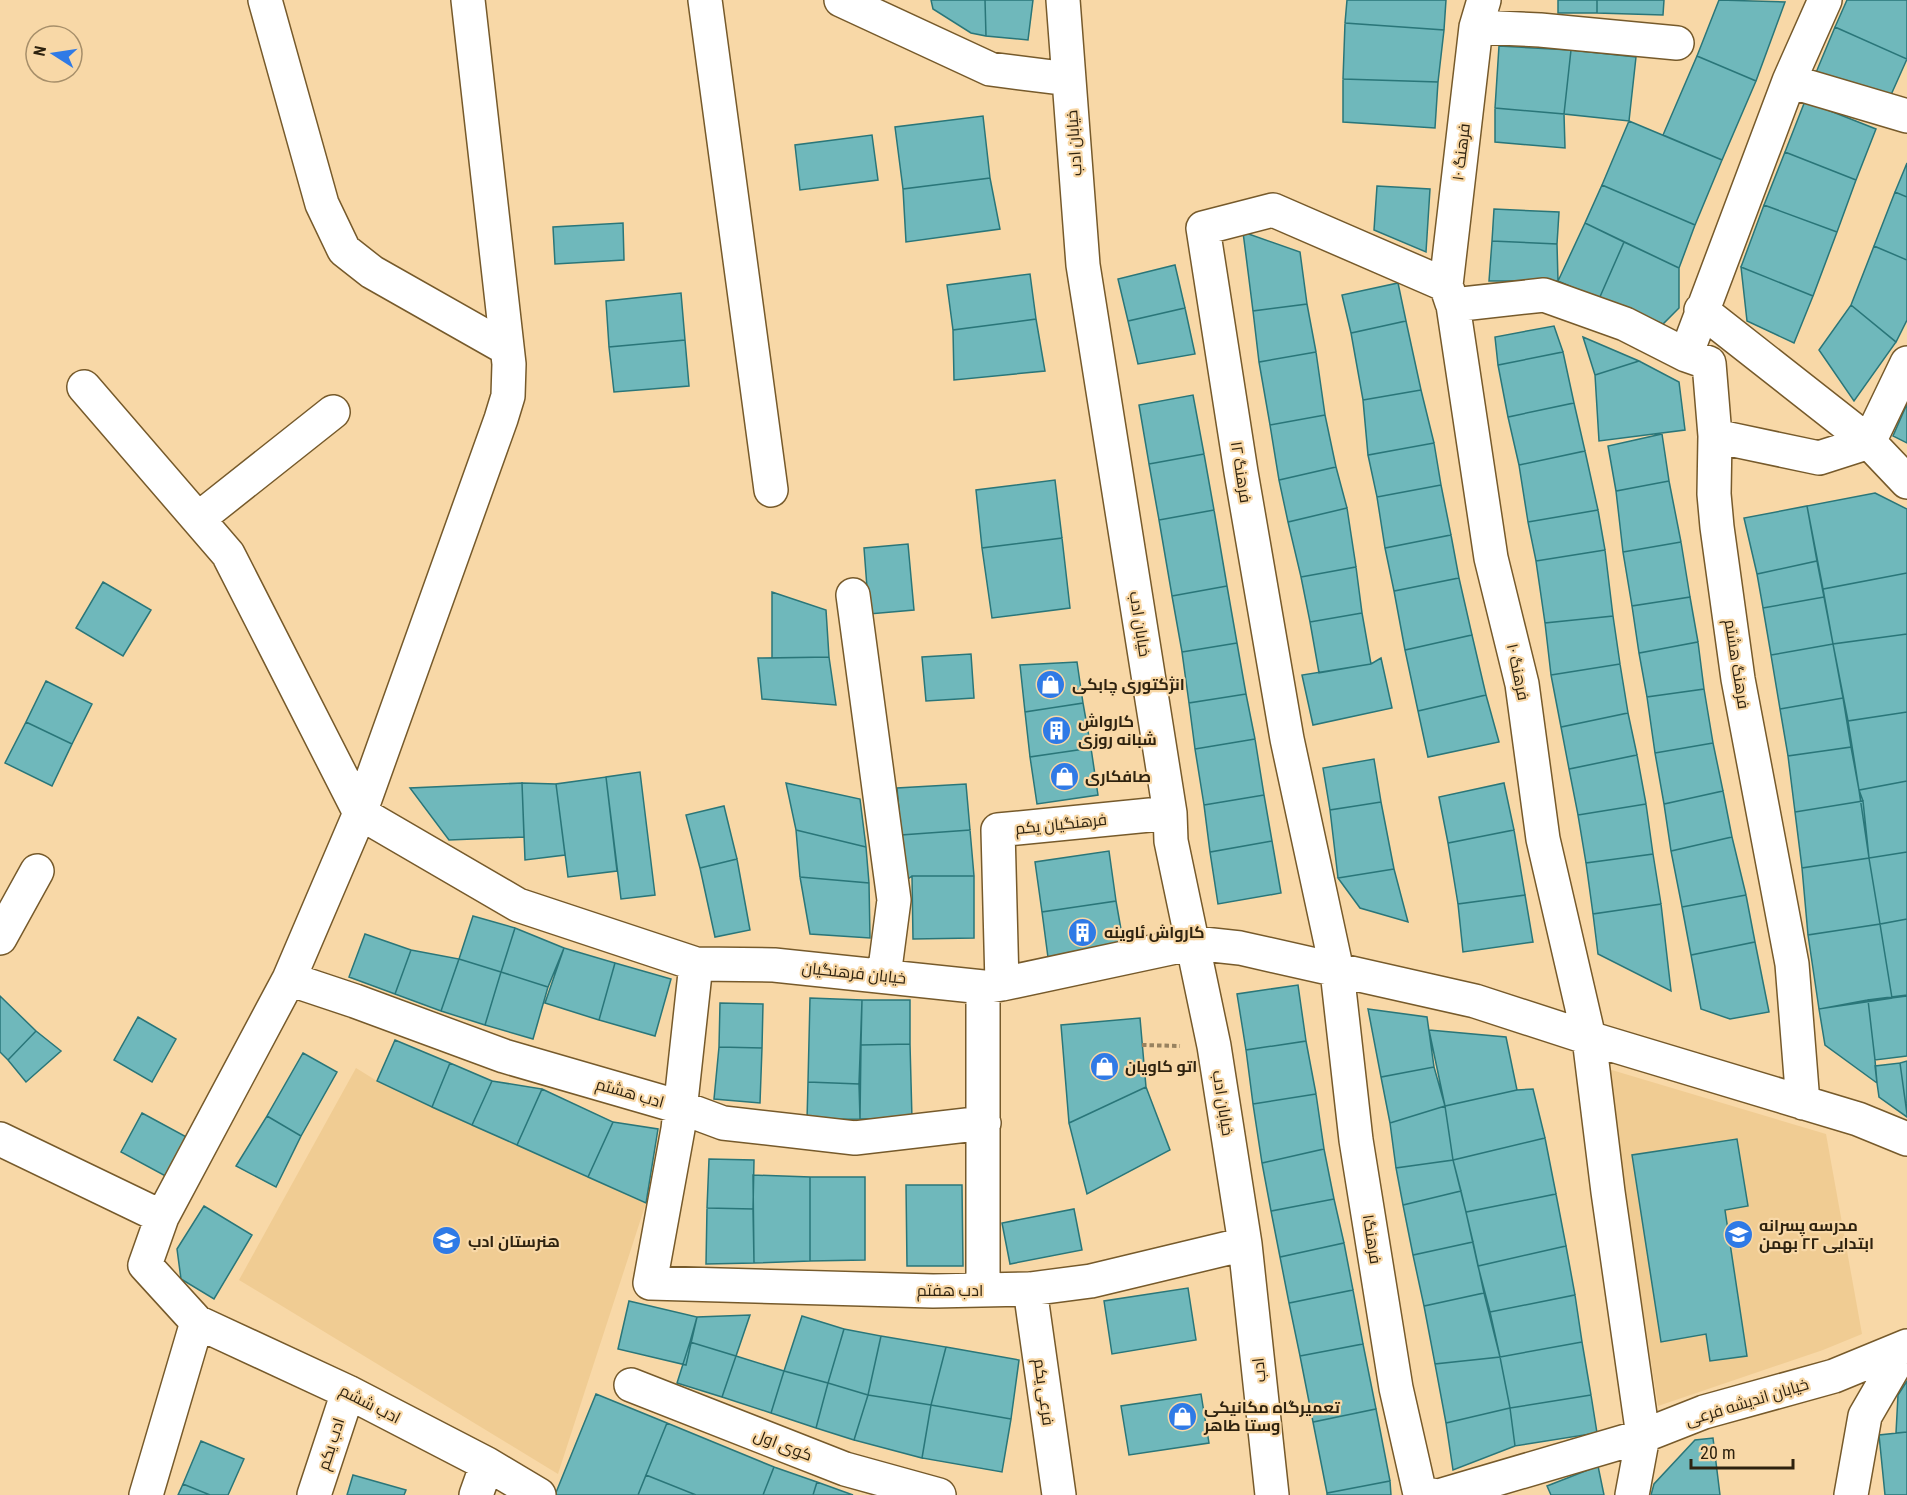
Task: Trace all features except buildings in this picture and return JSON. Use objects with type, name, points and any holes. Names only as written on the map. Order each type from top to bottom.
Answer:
[{"type":"street","points":[[265,0],[322,204],[344,250],[372,272],[506,348]]},
{"type":"street","points":[[146,1495],[197,1322],[145,1265],[162,1217],[289,979],[360,813],[508,396],[509,364],[468,0]]},
{"type":"street","points":[[705,0],[771,490]]},
{"type":"street","name":"خیابان ادب","points":[[1063,0],[1083,265],[1170,813],[1171,841],[1214,1046],[1245,1244]]},
{"type":"street","points":[[1686,355],[1789,81],[1825,0]]},
{"type":"street","points":[[850,2],[990,69],[1069,79]]},
{"type":"street","points":[[1480,13],[1540,30],[1677,43]]},
{"type":"street","name":"فرهنگ ۱۰","points":[[1480,13],[1449,295],[1491,558],[1522,684],[1543,839],[1589,1038],[1608,1192],[1643,1436]]},
{"type":"street","points":[[1789,81],[1907,116]]},
{"type":"street","name":"فرهنگ ۱۲","points":[[1338,970],[1287,739],[1241,472],[1203,228],[1273,210],[1449,295]]},
{"type":"street","points":[[1449,295],[1544,295],[1624,324],[1686,355],[1710,363],[1715,436],[1819,458],[1869,442],[1907,363]]},
{"type":"street","points":[[1701,310],[1869,442],[1907,482]]},
{"type":"street","points":[[84,387],[228,554],[360,813]]},
{"type":"street","points":[[198,519],[333,412]]},
{"type":"street","name":"فرهنگ هشتم","points":[[1715,436],[1714,494],[1717,527],[1738,679],[1792,964],[1803,1103]]},
{"type":"street","points":[[853,596],[894,900],[885,976]]},
{"type":"street","name":"خیابان فرهنگیان","points":[[360,813],[518,905],[696,964],[774,964],[993,985],[1194,943],[1240,948],[1475,1001],[1858,1119],[1907,1139]]},
{"type":"street","name":"فرهنگیان یکم","points":[[993,985],[998,830],[1170,813]]},
{"type":"street","points":[[0,938],[37,871]]},
{"type":"street","points":[[681,1107],[696,964]]},
{"type":"street","name":"فرهنگ۱","points":[[1338,970],[1356,1140],[1396,1388],[1420,1494],[1432,1495]]},
{"type":"street","name":"ادب هشتم","points":[[289,979],[504,1056],[681,1107],[723,1123],[855,1138],[984,1123]]},
{"type":"street","points":[[984,1290],[984,1123],[993,985]]},
{"type":"street","name":"ادب هفتم","points":[[681,1107],[650,1283],[933,1291],[1030,1289],[1091,1281],[1245,1244]]},
{"type":"street","points":[[0,1139],[162,1217]]},
{"type":"street","name":"ادب","points":[[1245,1244],[1272,1495]]},
{"type":"street","name":"فرعی یکم","points":[[1030,1289],[1059,1495]]},
{"type":"street","name":"ادب ششم","points":[[197,1322],[348,1392],[487,1464],[539,1495]]},
{"type":"street","points":[[1851,1495],[1865,1416],[1906,1347]]},
{"type":"street","name":"خیابان اندیشه فرعی","points":[[1643,1436],[1704,1412],[1834,1376],[1906,1347]]},
{"type":"street","name":"کوی اول","points":[[631,1385],[845,1469],[939,1495]]},
{"type":"street","name":"ادب یکم","points":[[314,1495],[348,1392]]},
{"type":"street","points":[[1442,1495],[1643,1436],[1632,1495]]},
{"type":"street","points":[[476,1495],[487,1464]]},
{"type":"shaded area","name":"هنرستان ادب","points":[[356,1068],[377,1081],[432,1107],[646,1203],[558,1474],[239,1280]]},
{"type":"shaded area","name":"مدرسه پسرانه ابتدایی ۲۲ بهمن","points":[[1605,1068],[1826,1134],[1862,1334],[1823,1350],[1658,1406]]},
{"type":"place","name":"انژکتوری چابکی","points":[[1051,684]]},
{"type":"place","name":"کارواش شبانه روزی","points":[[1057,730]]},
{"type":"place","name":"صافکاری","points":[[1064,776]]},
{"type":"place","name":"کارواش ئاوینه","points":[[1083,932]]},
{"type":"place","name":"اتو کاویان","points":[[1104,1066]]},
{"type":"place","name":"مدرسه پسرانه ابتدایی ۲۲ بهمن","points":[[1738,1234]]},
{"type":"place","name":"هنرستان ادب","points":[[447,1241]]},
{"type":"place","name":"تعمیرگاه مکانیکی وستا طاهر","points":[[1183,1416]]}]
